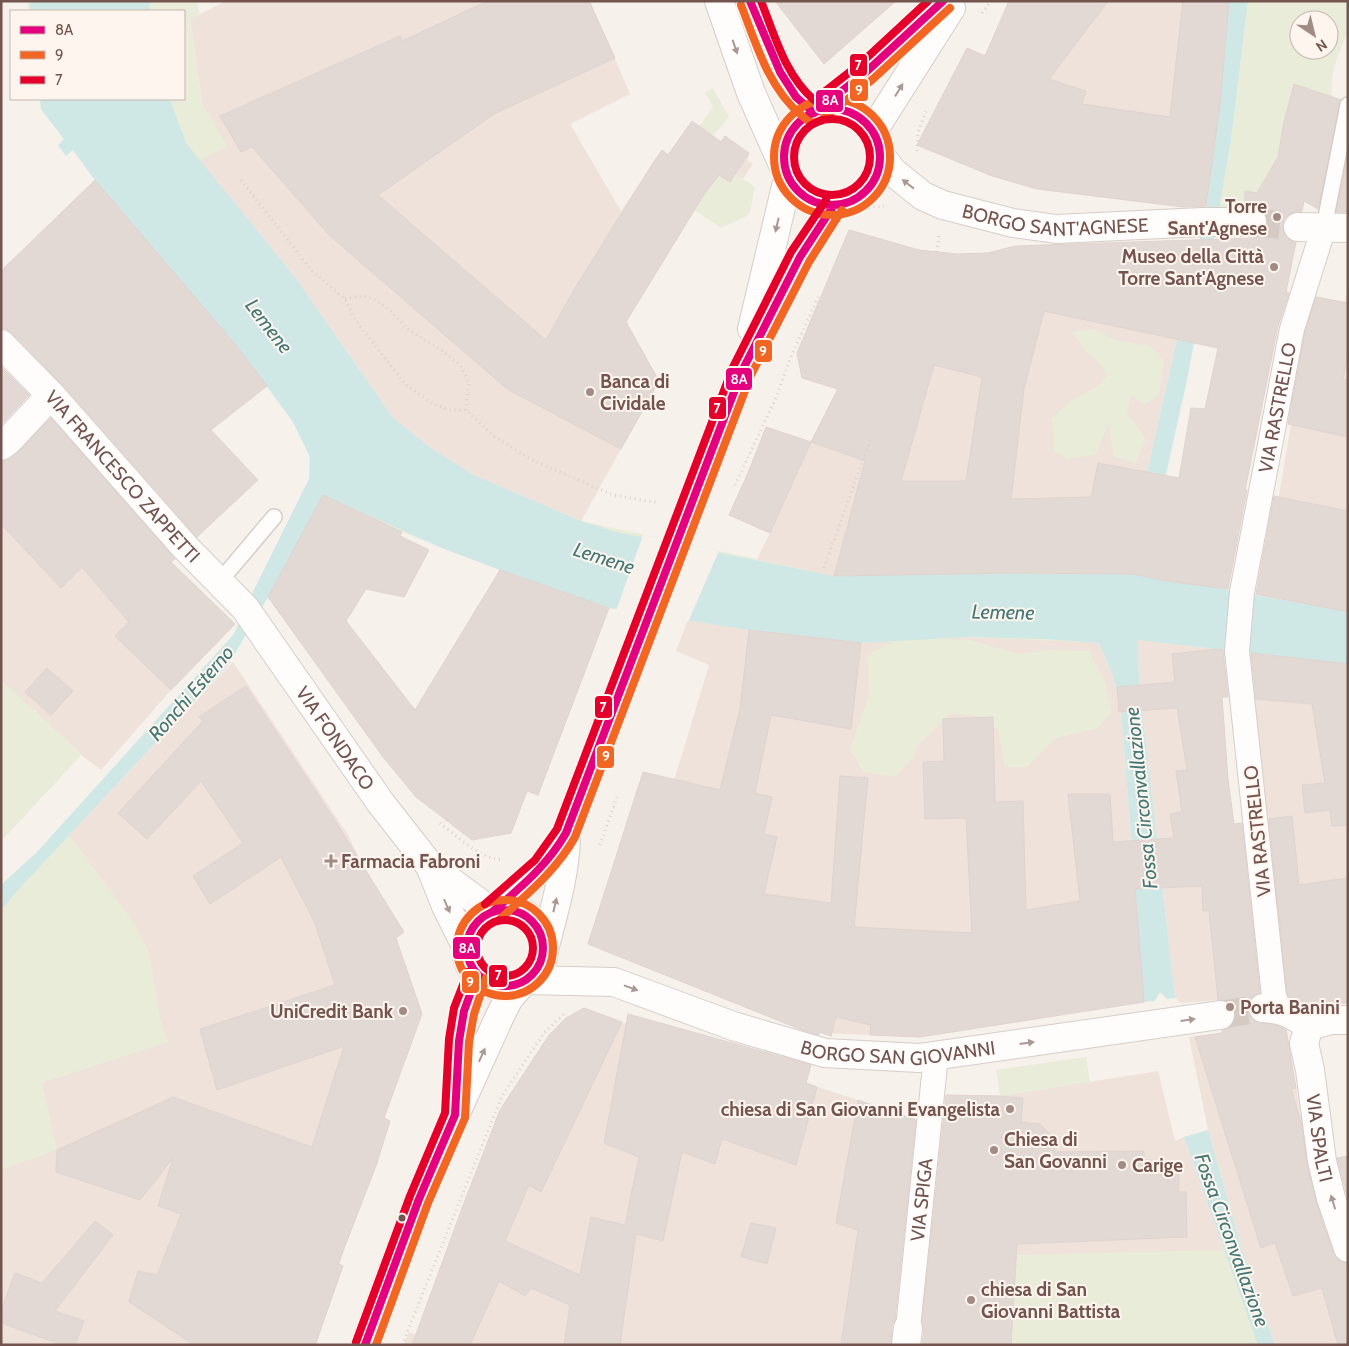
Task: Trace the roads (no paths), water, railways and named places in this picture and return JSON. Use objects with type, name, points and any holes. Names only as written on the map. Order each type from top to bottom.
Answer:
[{"type":"main road","points":[[719,1],[751,93],[796,190],[820,204],[834,205],[848,202],[862,195],[872,183],[878,170],[876,143],[861,119],[847,112],[830,109],[814,113]]},
{"type":"main road","points":[[750,1],[780,72],[794,95],[814,113]]},
{"type":"main road","points":[[742,371],[786,172],[784,153],[787,140],[793,129],[802,119],[814,113],[866,72],[943,1]]},
{"type":"main road","points":[[876,143],[956,1]]},
{"type":"main road","name":"BORGO SANT'AGNESE","points":[[876,143],[893,172],[923,196],[943,205],[1013,223],[1056,229],[1252,222]]},
{"type":"main road","points":[[492,912],[558,850],[742,371],[800,257],[834,205]]},
{"type":"main road","name":"VIA FRANCESCO ZAPPETTI","points":[[1,344],[51,395],[185,547],[220,581],[251,616]]},
{"type":"main road","points":[[1,446],[9,440],[51,395]]},
{"type":"main road","name":"VIA FONDACO","points":[[251,616],[380,802],[430,866],[492,912]]},
{"type":"main road","points":[[366,1345],[419,1200],[499,1018],[509,998],[538,968],[562,872],[566,833]]},
{"type":"main road","name":"VIA FONDACO","points":[[430,866],[446,906],[466,946]]},
{"type":"main road","points":[[524,981],[511,986],[499,987],[477,975],[467,957],[466,946],[468,935],[474,925],[482,917],[492,912],[504,909],[517,912],[529,918],[538,927],[543,939],[543,952]]},
{"type":"main road","points":[[455,1116],[459,1041],[464,1011],[477,975]]},
{"type":"main road","name":"BORGO SAN GIOVANNI","points":[[524,981],[614,982],[733,1026],[825,1053],[919,1058],[1220,1015]]},
{"type":"main road","points":[[1271,1008],[1290,1013],[1309,1026],[1331,1020],[1348,1020]]},
{"type":"main road","name":"VIA SPALTI","points":[[1309,1026],[1304,1043],[1310,1070],[1322,1161],[1331,1198],[1348,1248]]},
{"type":"street","name":"VIA RASTRELLO","points":[[1271,1008],[1274,996],[1237,651],[1242,592],[1292,329],[1323,227]]},
{"type":"street","name":"VIA SPIGA","points":[[907,1336],[936,1056]]},
{"type":"lane","points":[[1323,227],[1348,105]]},
{"type":"lane","points":[[220,581],[274,517]]},
{"type":"water","points":[[30,1],[149,1],[150,10],[31,10]]},
{"type":"water","points":[[1229,1],[1248,1],[1231,140],[1213,244],[1186,385],[1143,576],[1141,576],[1348,612],[1348,667],[1138,640],[1139,682],[1175,998],[1167,999],[1160,992],[1155,1001],[1144,1002],[1121,708],[1113,676],[1099,643],[970,637],[861,643],[749,630],[609,608],[442,548],[323,495],[268,597],[227,667],[15,893],[1,911],[1,885],[37,852],[234,634],[309,479],[310,457],[293,422],[235,344],[95,180],[73,150],[66,156],[58,145],[64,139],[41,109],[40,100],[170,100],[186,143],[295,277],[393,418],[431,448],[474,475],[581,521],[616,532],[834,576],[1007,573],[1124,574],[1206,211],[1220,100]]},
{"type":"water","name":"Fossa Circonvallazione","points":[[1208,1130],[1241,1247],[1275,1345],[1258,1345],[1184,1137]]},
{"type":"tunnel","points":[[1252,222],[1298,227]]},
{"type":"tunnel","points":[[1220,1015],[1263,1008]]},
{"type":"place","name":"Torre Sant'Agnese","points":[[1277,217]]},
{"type":"place","name":"Museo della Città Torre Sant'Agnese","points":[[1274,267]]},
{"type":"place","name":"Banca di Cividale","points":[[590,392]]},
{"type":"place","name":"Farmacia Fabroni","points":[[331,861]]},
{"type":"place","name":"Porta Banini","points":[[1230,1007]]},
{"type":"place","name":"UniCredit Bank","points":[[403,1011]]},
{"type":"place","name":"chiesa di San Giovanni Evangelista","points":[[1010,1109]]},
{"type":"place","name":"Chiesa di San Govanni","points":[[994,1150]]},
{"type":"place","name":"Carige","points":[[1122,1165]]},
{"type":"place","name":"chiesa di San Giovanni Battista","points":[[971,1300]]},
{"type":"water label","name":"Lemene","points":[[269,326]]},
{"type":"water label","name":"Lemene","points":[[604,558]]},
{"type":"water label","name":"Lemene","points":[[1003,612]]},
{"type":"water label","name":"Ronchi Esterno","points":[[191,693]]}]
